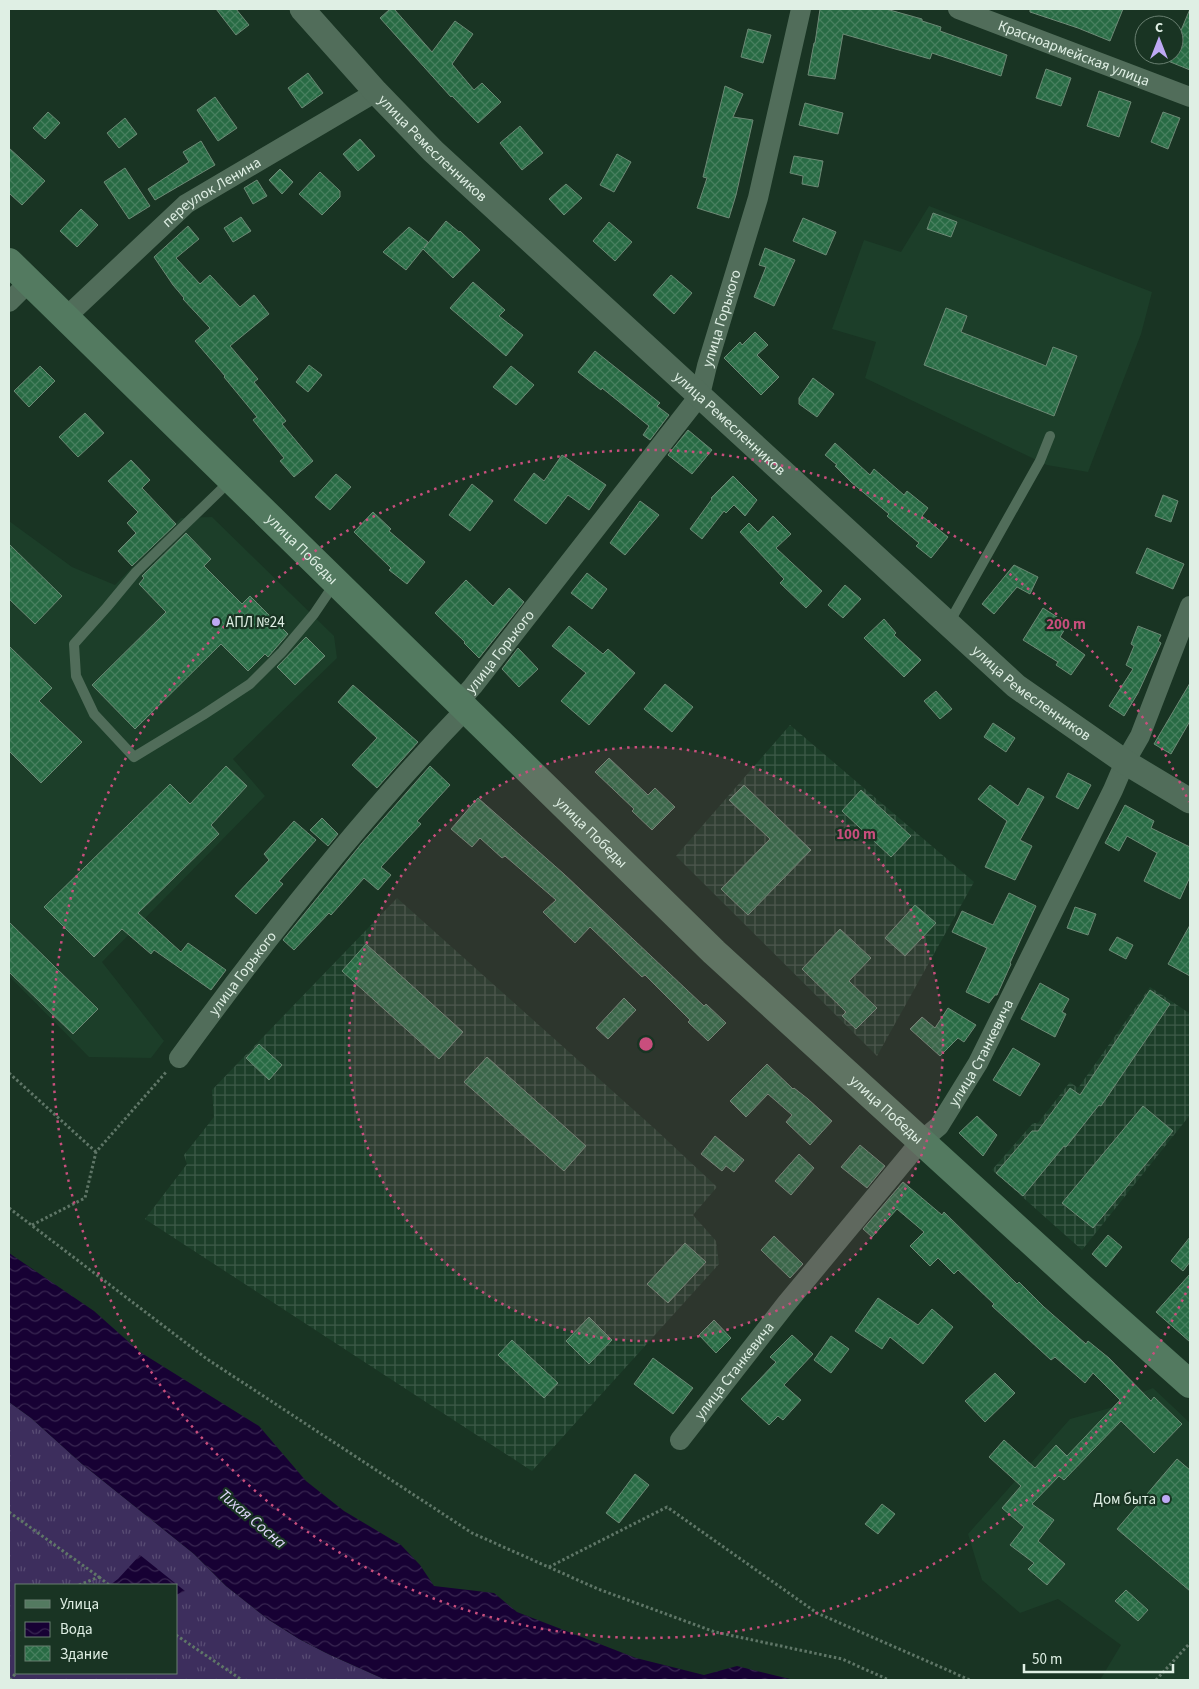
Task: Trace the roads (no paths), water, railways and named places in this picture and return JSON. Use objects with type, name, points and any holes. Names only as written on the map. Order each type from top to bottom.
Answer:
[{"type":"main road","name":"улица Победы","points":[[9,262],[714,952],[1190,1384]]},
{"type":"street","name":"улица Ремесленников","points":[[302,9],[376,92],[433,151],[1016,686],[1125,762],[1190,802]]},
{"type":"street","name":"улица Горького","points":[[179,1058],[304,894],[436,740],[486,670],[700,395],[758,198],[801,9]]},
{"type":"street","name":"Красноармейская улица","points":[[958,9],[1190,97]]},
{"type":"street","name":"переулок Ленина","points":[[65,318],[186,204],[376,92]]},
{"type":"street","points":[[9,302],[29,282]]},
{"type":"street","name":"улица Станкевича","points":[[680,1440],[786,1304],[921,1141],[939,1126],[978,1063],[1113,790],[1125,762],[1140,736],[1190,606]]},
{"type":"lane","points":[[949,623],[1040,461],[1050,436]]},
{"type":"lane","points":[[231,480],[136,572],[74,644],[76,676],[94,714],[134,757],[250,684],[282,652],[314,614],[336,582]]},
{"type":"water","name":"Тихая Сосна","points":[[9,1253],[94,1311],[140,1352],[259,1426],[306,1481],[344,1511],[401,1545],[420,1565],[434,1586],[494,1593],[517,1612],[636,1658],[704,1675],[737,1666],[794,1680],[386,1680],[299,1639],[269,1620],[226,1586],[194,1554],[82,1464],[31,1418],[9,1402]]},
{"type":"water","points":[[140,1555],[176,1584],[111,1584]]},
{"type":"water","points":[[178,1585],[185,1591],[178,1594]]},
{"type":"place","name":"АПЛ №24","points":[[216,622]]},
{"type":"place","name":"Дом быта","points":[[1166,1499]]}]
